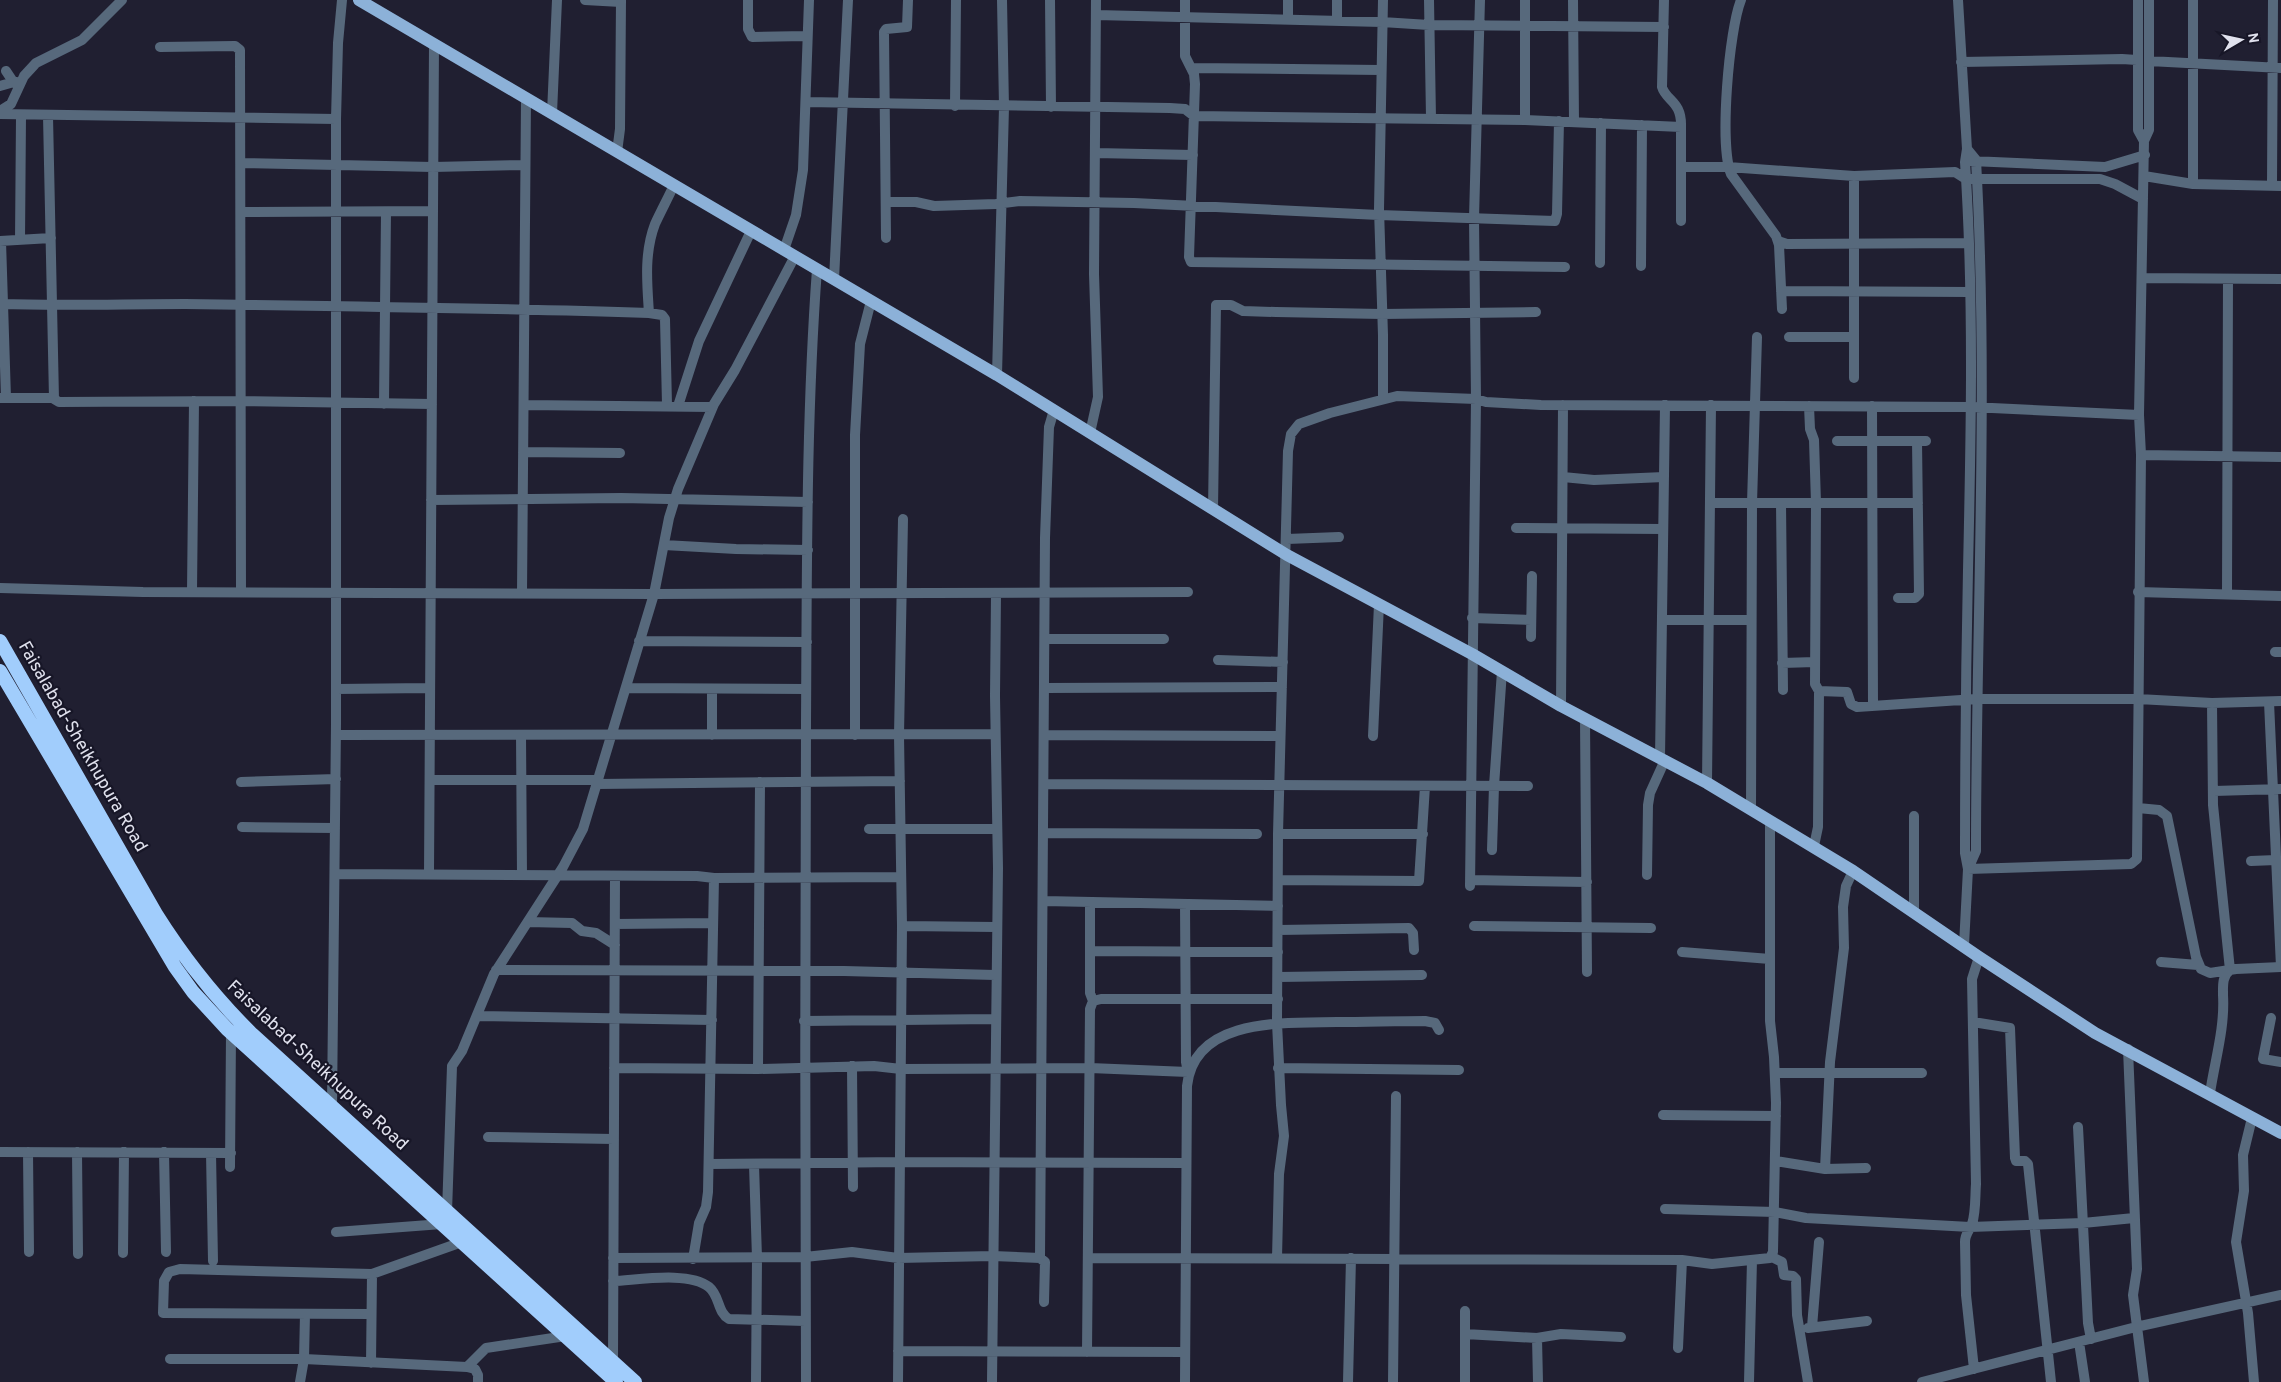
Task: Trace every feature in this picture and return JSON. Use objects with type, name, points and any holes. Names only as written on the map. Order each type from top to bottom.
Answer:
[{"type":"highway","name":"Faisalabad-Sheikhupura Road","points":[[0,641],[179,951],[220,1003],[332,1106],[444,1218],[462,1242],[616,1382]]},
{"type":"highway","name":"Faisalabad-Sheikhupura Road","points":[[0,672],[175,967],[193,992],[231,1032],[635,1382]]},
{"type":"main road","points":[[359,0],[997,375],[1287,555],[1472,654],[1585,719],[1707,782],[1853,870],[1964,945],[1979,958],[2095,1033],[2281,1132]]},
{"type":"street","points":[[0,113],[11,104],[17,83],[36,63],[82,40],[122,0]]},
{"type":"street","points":[[332,1106],[336,779],[336,118],[338,43],[342,0]]},
{"type":"street","points":[[552,113],[557,0]]},
{"type":"street","points":[[585,0],[621,1],[620,129],[617,152]]},
{"type":"street","points":[[748,0],[748,28],[752,37],[807,36]]},
{"type":"street","points":[[336,1232],[444,1218],[451,1069],[460,1056],[496,970],[558,876],[578,841],[590,812],[654,594],[675,500],[712,407],[735,370],[789,253],[802,170],[809,0]]},
{"type":"street","points":[[834,279],[848,0]]},
{"type":"street","points":[[886,238],[884,32],[889,28],[907,27],[908,0]]},
{"type":"street","points":[[955,106],[956,0]]},
{"type":"street","points":[[997,375],[1004,107],[1002,0]]},
{"type":"street","points":[[1050,0],[1051,107]]},
{"type":"street","points":[[1090,432],[1098,397],[1094,204],[1096,0]]},
{"type":"street","points":[[1184,0],[1185,56],[1191,68],[1195,84],[1189,257],[1191,262],[1565,267]]},
{"type":"street","points":[[1288,0],[1288,19]]},
{"type":"street","points":[[1337,0],[1337,20]]},
{"type":"street","points":[[1382,0],[1379,215],[1383,398]]},
{"type":"street","points":[[1430,0],[1431,118]]},
{"type":"street","points":[[1480,0],[1475,119],[1474,265],[1476,398],[1470,883],[1587,882]]},
{"type":"street","points":[[1525,0],[1525,120]]},
{"type":"street","points":[[1573,0],[1574,121]]},
{"type":"street","points":[[1664,0],[1662,87],[1663,92],[1678,108],[1681,127],[1681,221]]},
{"type":"street","points":[[1741,0],[1730,53],[1726,132],[1728,167],[1778,241],[1782,310]]},
{"type":"street","points":[[1958,0],[1967,149],[1965,162],[1970,292],[1971,407],[1965,700],[1965,853],[1968,869],[1964,945]]},
{"type":"street","points":[[2138,0],[2138,130],[2144,141]]},
{"type":"street","points":[[1968,869],[2134,863],[2138,855],[2138,592],[2141,456],[2139,415],[2144,141],[2149,130],[2150,0]]},
{"type":"street","points":[[2193,0],[2193,184]]},
{"type":"street","points":[[2144,176],[2193,184],[2276,186],[2276,68],[2272,0]]},
{"type":"street","points":[[1096,15],[1337,20],[1429,26],[1664,27]]},
{"type":"street","points":[[429,874],[434,44]]},
{"type":"street","points":[[160,47],[239,48],[242,212],[241,592]]},
{"type":"street","points":[[1961,62],[2122,58],[2137,60]]},
{"type":"street","points":[[2149,61],[2276,68]]},
{"type":"street","points":[[1191,68],[1381,70]]},
{"type":"street","points":[[6,71],[17,83]]},
{"type":"street","points":[[0,86],[17,83]]},
{"type":"street","points":[[522,593],[526,98]]},
{"type":"street","points":[[806,102],[1185,109],[1194,116],[1574,121],[1681,127]]},
{"type":"street","points":[[0,113],[21,116],[336,118]]},
{"type":"street","points":[[20,240],[21,116]]},
{"type":"street","points":[[48,116],[53,398]]},
{"type":"street","points":[[887,202],[916,202],[934,206],[1020,201],[1556,220],[1559,121]]},
{"type":"street","points":[[1600,263],[1601,123]]},
{"type":"street","points":[[1641,266],[1642,125]]},
{"type":"street","points":[[1967,149],[1976,160],[1983,408],[1976,699],[1976,851],[1968,869]]},
{"type":"street","points":[[1095,153],[1193,155]]},
{"type":"street","points":[[1954,172],[1965,162],[1976,160],[2105,166],[2144,155]]},
{"type":"street","points":[[241,164],[433,167],[526,165]]},
{"type":"street","points":[[1681,167],[1728,167],[1854,176],[1954,172],[1966,179],[2100,179],[2115,184],[2143,199]]},
{"type":"street","points":[[1854,176],[1854,378]]},
{"type":"street","points":[[650,313],[647,276],[650,241],[655,224],[674,185]]},
{"type":"street","points":[[242,212],[433,212]]},
{"type":"street","points":[[384,404],[386,212]]},
{"type":"street","points":[[678,406],[699,341],[751,230]]},
{"type":"street","points":[[51,238],[0,241],[3,398],[53,398],[59,402],[242,401],[432,404]]},
{"type":"street","points":[[1778,241],[1787,244],[1854,245],[1968,243]]},
{"type":"street","points":[[806,1382],[804,1021],[806,689],[808,502],[813,316],[817,269]]},
{"type":"street","points":[[2142,278],[2281,279]]},
{"type":"street","points":[[2228,279],[2228,594]]},
{"type":"street","points":[[1781,292],[1970,292]]},
{"type":"street","points":[[855,735],[855,435],[860,344],[871,301]]},
{"type":"street","points":[[1,304],[52,306],[524,309],[661,314],[665,319],[667,405]]},
{"type":"street","points":[[1212,509],[1216,305],[1231,305],[1243,311],[1382,314],[1536,312]]},
{"type":"street","points":[[1751,810],[1752,503],[1757,337]]},
{"type":"street","points":[[1789,337],[1853,338]]},
{"type":"street","points":[[1277,1258],[1279,1174],[1284,1136],[1278,1068],[1277,1023],[1280,736],[1287,555],[1288,451],[1289,442],[1295,428],[1306,420],[1383,398],[1397,396],[1476,398],[1509,404],[1971,407],[2139,415]]},
{"type":"street","points":[[192,592],[194,401]]},
{"type":"street","points":[[524,405],[667,405],[712,407]]},
{"type":"street","points":[[1561,706],[1563,405]]},
{"type":"street","points":[[1647,875],[1650,793],[1662,759],[1665,405]]},
{"type":"street","points":[[1707,782],[1711,405]]},
{"type":"street","points":[[1809,406],[1810,429],[1814,440],[1816,503],[1815,684],[1819,691],[1818,826],[1814,846]]},
{"type":"street","points":[[1872,406],[1873,706]]},
{"type":"street","points":[[1040,1258],[1044,901],[1045,538],[1049,427],[1054,410]]},
{"type":"street","points":[[1837,441],[1921,441],[1918,503],[1918,596],[1915,598],[1898,598]]},
{"type":"street","points":[[523,452],[620,453]]},
{"type":"street","points":[[2141,456],[2281,457]]},
{"type":"street","points":[[1563,477],[1594,480],[1664,477]]},
{"type":"street","points":[[431,500],[621,498],[808,502]]},
{"type":"street","points":[[1710,503],[1918,503]]},
{"type":"street","points":[[1781,503],[1783,690]]},
{"type":"street","points":[[898,1382],[902,926],[899,734],[903,519]]},
{"type":"street","points":[[1516,528],[1663,529]]},
{"type":"street","points":[[1287,539],[1339,537]]},
{"type":"street","points":[[664,545],[808,550]]},
{"type":"street","points":[[1531,637],[1532,576]]},
{"type":"street","points":[[0,588],[192,592],[654,594],[1188,592]]},
{"type":"street","points":[[2138,592],[2281,596]]},
{"type":"street","points":[[992,1382],[997,828],[995,734],[996,594]]},
{"type":"street","points":[[1373,736],[1380,604]]},
{"type":"street","points":[[1472,618],[1531,620]]},
{"type":"street","points":[[1662,620],[1751,620]]},
{"type":"street","points":[[1045,639],[1164,639]]},
{"type":"street","points":[[640,641],[807,642]]},
{"type":"street","points":[[1218,660],[1283,662]]},
{"type":"street","points":[[1782,663],[1815,662]]},
{"type":"street","points":[[1492,850],[1494,786],[1502,671]]},
{"type":"street","points":[[1045,688],[1282,687]]},
{"type":"street","points":[[336,689],[429,688]]},
{"type":"street","points":[[626,688],[806,689]]},
{"type":"street","points":[[712,689],[712,735]]},
{"type":"street","points":[[1819,691],[1847,692],[1853,706],[1976,699],[2138,699],[2212,703],[2281,702]]},
{"type":"street","points":[[2161,962],[2198,965],[2206,972],[2281,968],[2276,860],[2277,790],[2269,702]]},
{"type":"street","points":[[2210,1093],[2223,1019],[2224,980],[2230,970],[2214,805],[2212,703]]},
{"type":"street","points":[[1585,719],[1587,972]]},
{"type":"street","points":[[336,736],[995,734]]},
{"type":"street","points":[[521,735],[522,875]]},
{"type":"street","points":[[1044,735],[1280,736]]},
{"type":"street","points":[[242,782],[336,779]]},
{"type":"street","points":[[430,780],[900,782]]},
{"type":"street","points":[[758,1069],[760,782]]},
{"type":"street","points":[[1044,784],[1528,786]]},
{"type":"street","points":[[1278,880],[1418,881],[1421,876],[1425,786]]},
{"type":"street","points":[[2214,791],[2277,790]]},
{"type":"street","points":[[2138,808],[2162,811],[2169,822],[2198,965]]},
{"type":"street","points":[[1914,816],[1914,911]]},
{"type":"street","points":[[1770,821],[1770,1022],[1775,1074],[1776,1116],[1775,1212],[1772,1257]]},
{"type":"street","points":[[242,828],[335,828]]},
{"type":"street","points":[[869,829],[997,828]]},
{"type":"street","points":[[1044,833],[1257,834]]},
{"type":"street","points":[[1278,834],[1423,834]]},
{"type":"street","points":[[2251,861],[2276,860]]},
{"type":"street","points":[[1825,1168],[1830,1073],[1844,948],[1843,907],[1846,886],[1853,870]]},
{"type":"street","points":[[334,874],[714,878],[902,877]]},
{"type":"street","points":[[613,1362],[615,876]]},
{"type":"street","points":[[693,1258],[698,1223],[708,1198],[714,878]]},
{"type":"street","points":[[1044,901],[1278,906]]},
{"type":"street","points":[[1090,902],[1090,993],[1094,1001]]},
{"type":"street","points":[[1184,904],[1186,1062],[1188,1072],[1185,1382]]},
{"type":"street","points":[[528,922],[572,923],[582,931],[596,933],[614,945]]},
{"type":"street","points":[[615,924],[714,923]]},
{"type":"street","points":[[902,926],[996,927]]},
{"type":"street","points":[[1474,926],[1652,928]]},
{"type":"street","points":[[1278,930],[1409,928],[1413,933],[1414,950]]},
{"type":"street","points":[[1090,951],[1278,952]]},
{"type":"street","points":[[1682,952],[1770,959]]},
{"type":"street","points":[[1974,1369],[1965,1275],[1965,1236],[1974,1216],[1976,1168],[1972,979],[1979,958]]},
{"type":"street","points":[[496,970],[995,975]]},
{"type":"street","points":[[1278,977],[1422,975]]},
{"type":"street","points":[[1087,1352],[1090,1009],[1094,1001],[1101,999],[1278,999]]},
{"type":"street","points":[[477,1016],[712,1020]]},
{"type":"street","points":[[2271,1018],[2263,1059],[2281,1062]]},
{"type":"street","points":[[804,1021],[995,1020]]},
{"type":"street","points":[[1188,1072],[1195,1058],[1202,1050],[1221,1038],[1252,1026],[1277,1023],[1425,1021],[1435,1023],[1439,1030]]},
{"type":"street","points":[[1973,1022],[2010,1028],[2016,1160],[2025,1161],[2028,1164],[2051,1382]]},
{"type":"street","points":[[230,1167],[231,1032]]},
{"type":"street","points":[[2128,1049],[2137,1269],[2134,1295],[2136,1327],[2144,1382]]},
{"type":"street","points":[[852,1066],[852,1188]]},
{"type":"street","points":[[614,1068],[758,1069],[890,1066],[901,1069],[1090,1068],[1188,1072]]},
{"type":"street","points":[[1278,1068],[1459,1070]]},
{"type":"street","points":[[1775,1074],[1922,1072]]},
{"type":"street","points":[[1393,1382],[1396,1096]]},
{"type":"street","points":[[1663,1114],[1776,1116]]},
{"type":"street","points":[[2252,1118],[2243,1155],[2244,1191],[2236,1242],[2254,1382]]},
{"type":"street","points":[[2078,1127],[2091,1339]]},
{"type":"street","points":[[488,1137],[614,1139]]},
{"type":"street","points":[[0,1152],[231,1153]]},
{"type":"street","points":[[28,1152],[29,1252]]},
{"type":"street","points":[[77,1152],[78,1254]]},
{"type":"street","points":[[123,1253],[124,1152]]},
{"type":"street","points":[[164,1152],[166,1252]]},
{"type":"street","points":[[211,1153],[214,1261]]},
{"type":"street","points":[[1776,1161],[1825,1168],[1866,1168]]},
{"type":"street","points":[[709,1164],[754,1165],[851,1162],[993,1164],[1186,1163]]},
{"type":"street","points":[[754,1165],[757,1258],[756,1382]]},
{"type":"street","points":[[1665,1209],[1775,1212],[1806,1218],[1970,1227],[2083,1223],[2134,1218]]},
{"type":"street","points":[[371,1314],[163,1313],[164,1281],[169,1272],[180,1269],[372,1274],[462,1242]]},
{"type":"street","points":[[1812,1327],[1819,1242]]},
{"type":"street","points":[[613,1258],[805,1257],[852,1252],[898,1258],[993,1256],[1040,1258],[1045,1262],[1044,1302]]},
{"type":"street","points":[[1088,1258],[1682,1260],[1712,1264],[1772,1257],[1782,1262],[1784,1275],[1796,1278],[1799,1329],[1808,1382]]},
{"type":"street","points":[[1348,1382],[1351,1258]]},
{"type":"street","points":[[1678,1348],[1682,1260]]},
{"type":"street","points":[[1749,1382],[1752,1260]]},
{"type":"street","points":[[371,1363],[372,1274]]},
{"type":"street","points":[[613,1281],[681,1278],[708,1286],[714,1292],[725,1316],[733,1320],[805,1321]]},
{"type":"street","points":[[1922,1382],[2136,1327],[2281,1296]]},
{"type":"street","points":[[1465,1311],[1465,1382]]},
{"type":"street","points":[[300,1382],[304,1359],[306,1314]]},
{"type":"street","points":[[1799,1329],[1867,1321]]},
{"type":"street","points":[[1465,1334],[1537,1338],[1561,1334],[1621,1337]]},
{"type":"street","points":[[467,1367],[486,1348],[566,1336]]},
{"type":"street","points":[[1537,1338],[1538,1382]]},
{"type":"street","points":[[2079,1342],[2085,1382]]},
{"type":"street","points":[[898,1351],[1185,1352]]},
{"type":"street","points":[[170,1359],[304,1359],[467,1367],[475,1369],[478,1375],[478,1382]]}]
